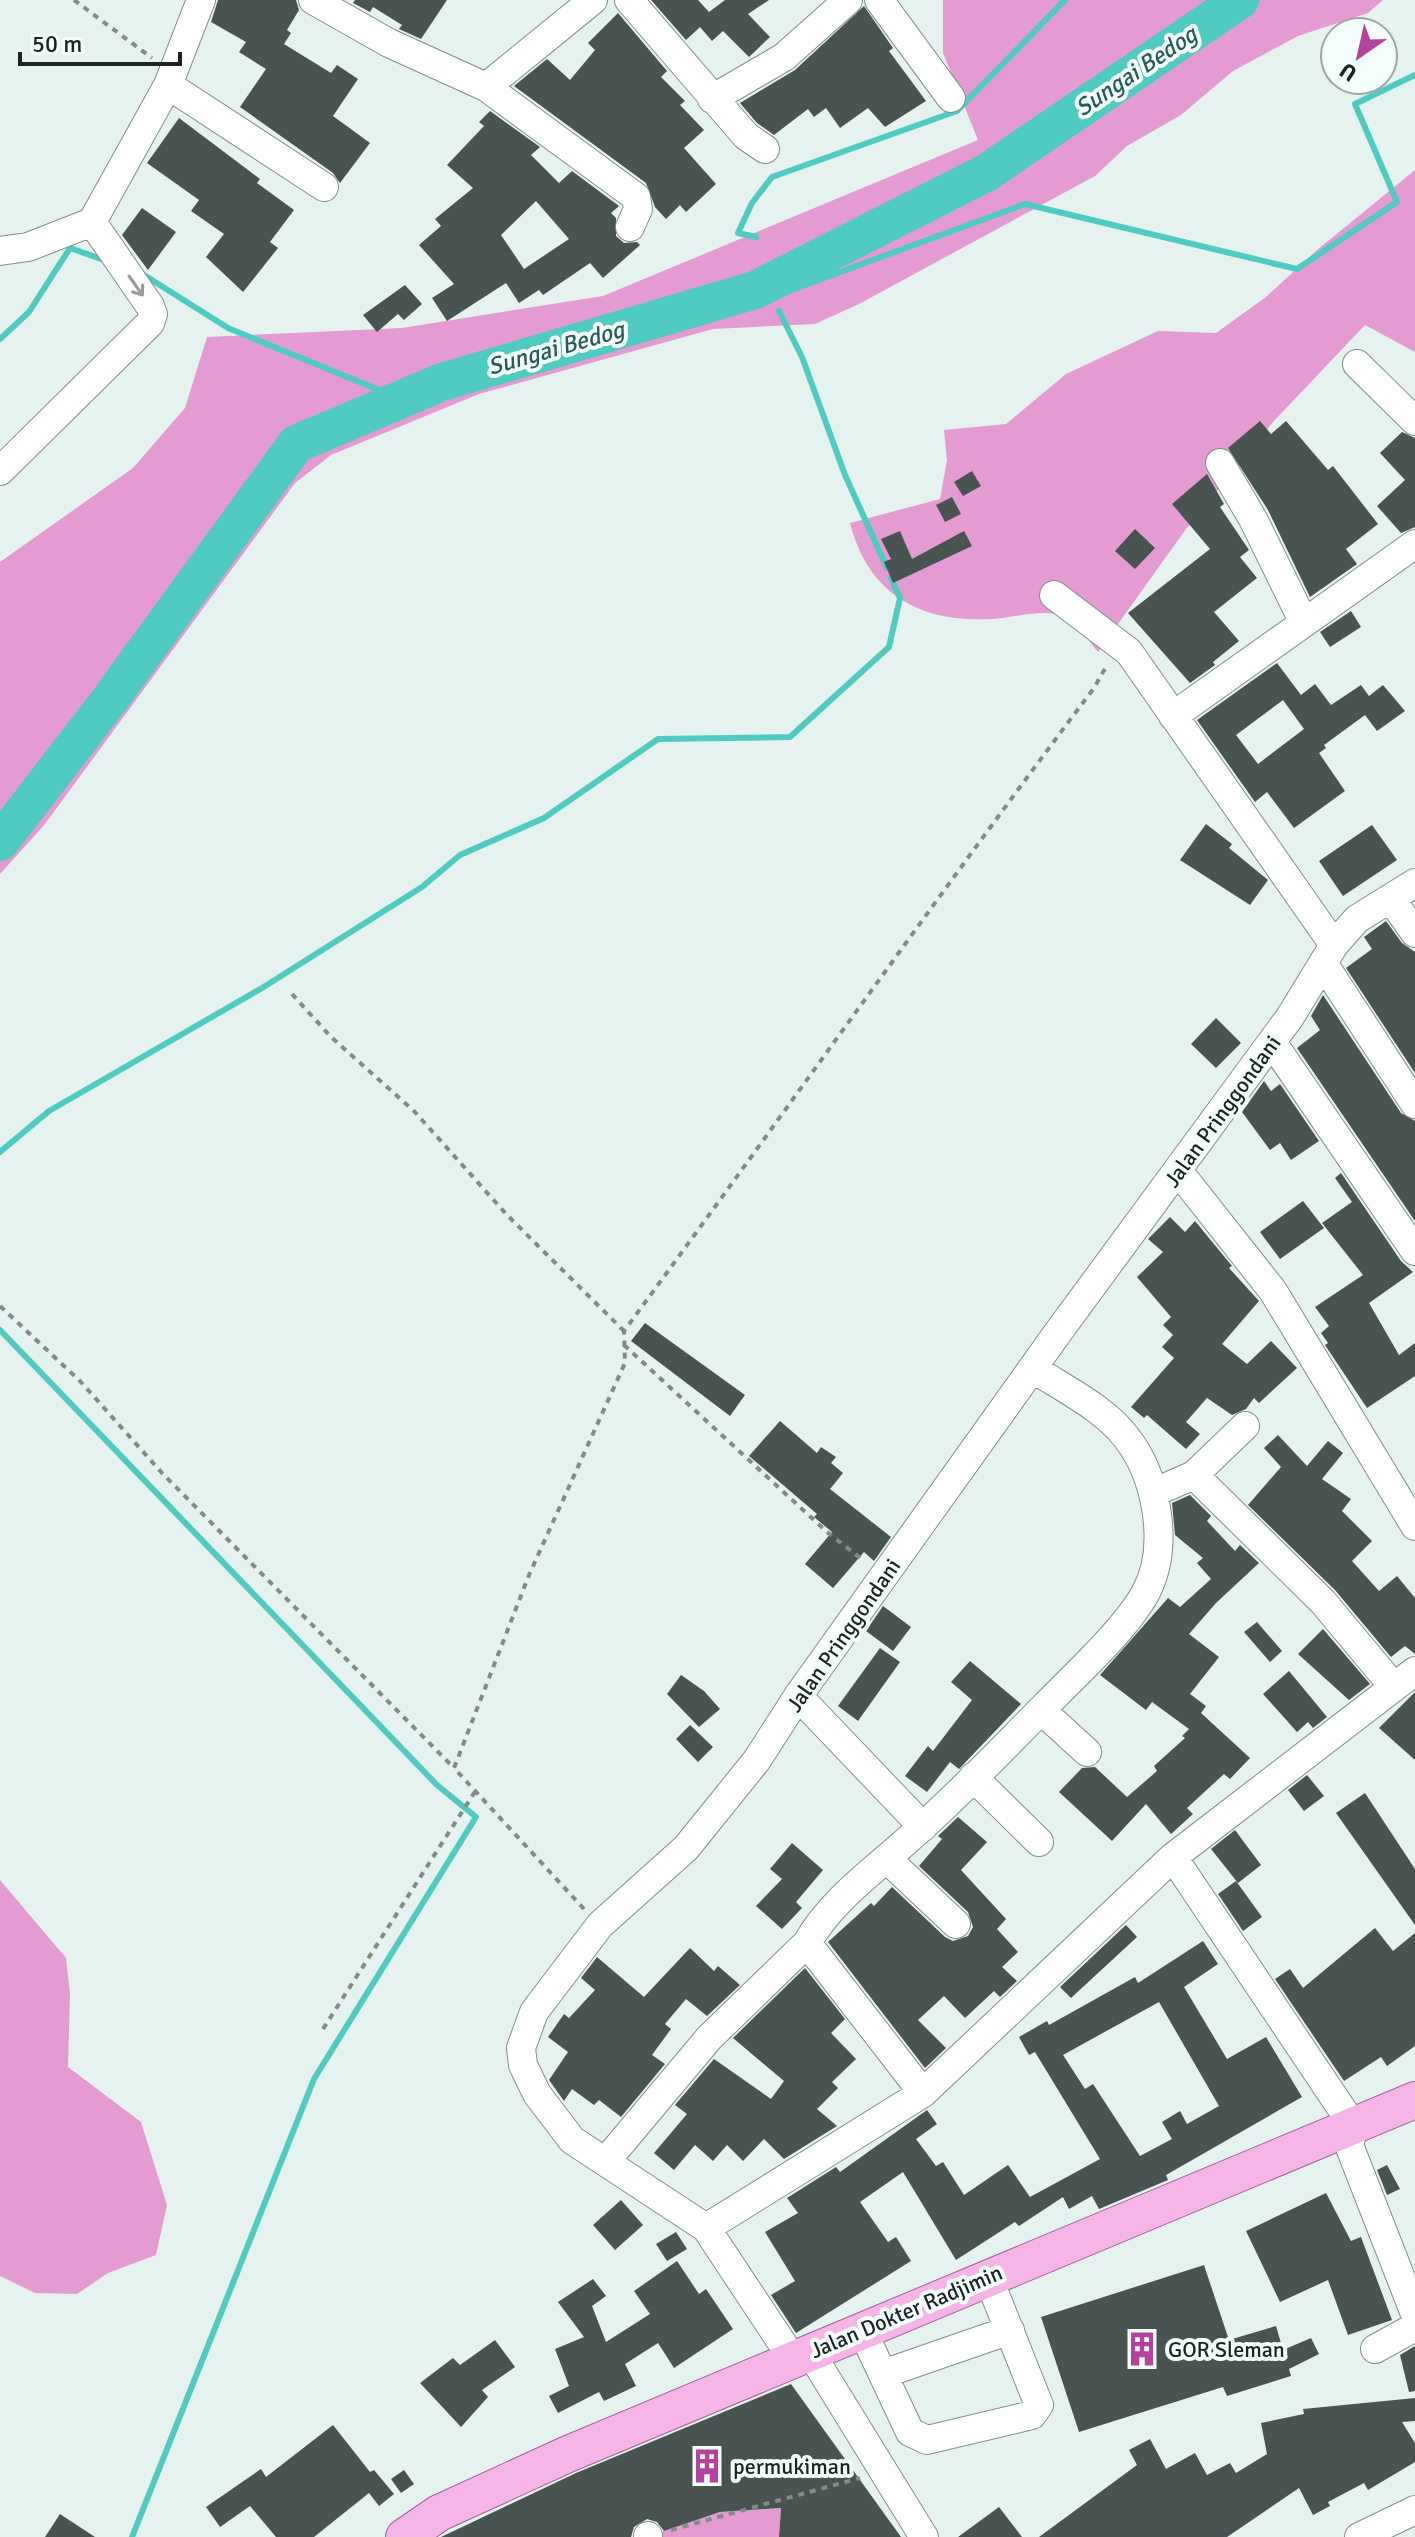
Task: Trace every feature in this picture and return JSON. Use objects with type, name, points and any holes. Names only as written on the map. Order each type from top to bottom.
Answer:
[{"type":"main road","name":"Jalan Dokter Radjimin","points":[[404,2537],[439,2513],[801,2355],[1415,2100]]},
{"type":"street","points":[[0,251],[28,247],[92,222],[171,80],[201,0]]},
{"type":"street","points":[[313,0],[389,43],[486,87],[636,197],[638,209],[630,227]]},
{"type":"street","points":[[486,87],[593,0]]},
{"type":"street","points":[[629,0],[712,99],[746,136],[765,149]]},
{"type":"street","points":[[712,99],[784,57],[848,0]]},
{"type":"street","points":[[879,0],[951,98]]},
{"type":"street","points":[[171,80],[324,187]]},
{"type":"street","points":[[0,471],[150,323],[153,314],[150,306],[92,222]]},
{"type":"street","points":[[1357,364],[1415,421]]},
{"type":"street","points":[[1220,463],[1253,519],[1303,621]]},
{"type":"street","points":[[1173,716],[1415,544]]},
{"type":"street","points":[[1054,595],[1129,652],[1328,954],[1415,1104]]},
{"type":"street","name":"Jalan Pringgondani","points":[[924,2537],[883,2472],[801,2355],[706,2228],[572,2140],[529,2080],[521,2048],[534,2012],[564,1968],[600,1925],[686,1848],[757,1760],[798,1696],[1098,1277],[1179,1172],[1272,1042],[1328,954],[1357,919],[1415,883]]},
{"type":"street","points":[[1391,899],[1415,933]]},
{"type":"street","points":[[1272,1042],[1415,1251]]},
{"type":"street","points":[[1179,1172],[1273,1291],[1415,1526]]},
{"type":"street","points":[[606,2161],[709,2038],[807,1943],[823,1915],[923,1827],[1041,1710],[1089,1661],[1146,1593],[1156,1547],[1155,1492],[1139,1454],[1125,1434],[1105,1416],[1034,1369]]},
{"type":"street","points":[[1155,1492],[1194,1475],[1245,1426]]},
{"type":"street","points":[[706,2228],[923,2093],[1173,1857],[1404,1679],[1194,1475]]},
{"type":"street","points":[[798,1696],[923,1827]]},
{"type":"street","points":[[1041,1710],[1087,1752]]},
{"type":"street","points":[[973,1777],[1039,1842]]},
{"type":"street","points":[[1173,1857],[1354,2127],[1349,2145],[1415,2314]]},
{"type":"street","points":[[887,1859],[956,1924]]},
{"type":"street","points":[[807,1943],[923,2093]]},
{"type":"street","points":[[862,2330],[910,2432],[927,2440],[1032,2415],[1039,2405],[988,2277]]},
{"type":"street","points":[[1375,2349],[1415,2327]]},
{"type":"street","points":[[883,2374],[1010,2330]]},
{"type":"street","points":[[1359,2537],[1415,2510]]},
{"type":"path","points":[[74,0],[171,80]]},
{"type":"path","points":[[454,1768],[529,1575],[625,1363],[624,1331],[840,1036],[936,897],[1094,688],[1119,644]]},
{"type":"path","points":[[292,994],[331,1037],[414,1111],[507,1215],[624,1331]]},
{"type":"path","points":[[0,1306],[80,1381],[162,1473],[476,1790],[600,1925]]},
{"type":"path","points":[[624,1345],[827,1532],[885,1578]]},
{"type":"path","points":[[323,2029],[476,1790]]},
{"type":"path","points":[[648,2536],[883,2472]]},
{"type":"shaded area","points":[[943,0],[1383,0],[1368,13],[1359,16],[1319,16],[1319,29],[1298,36],[1233,71],[1181,115],[1127,146],[1095,176],[859,304],[815,324],[713,329],[479,394],[331,455],[295,483],[45,824],[0,874],[0,562],[133,468],[185,408],[207,337],[402,328],[603,296],[978,140],[943,53]]},
{"type":"shaded area","points":[[1415,170],[1415,352],[1365,325],[1273,422],[1186,529],[1098,652],[1077,625],[1061,615],[1041,613],[992,619],[942,616],[901,599],[884,586],[870,569],[858,548],[850,523],[940,499],[947,460],[944,430],[1006,424],[1066,374],[1158,331],[1216,333],[1266,297],[1317,250]]},
{"type":"shaded area","points":[[0,1880],[66,1958],[70,1994],[68,2067],[141,2122],[167,2205],[156,2255],[108,2273],[77,2294],[35,2293],[0,2276]]},
{"type":"shaded area","points":[[781,2508],[779,2537],[645,2537],[720,2512]]},
{"type":"building","points":[[218,0],[296,0],[299,10],[287,30],[291,33],[284,44],[331,73],[337,65],[358,79],[333,116],[370,143],[340,183],[333,173],[240,107],[266,69],[239,52],[246,42],[211,22]]},
{"type":"building","points":[[355,0],[447,0],[421,39],[399,29],[402,25],[373,7],[370,12],[353,3]]},
{"type":"building","points":[[651,0],[698,0],[709,12],[725,0],[769,0],[748,14],[770,37],[749,57],[723,31],[712,41],[700,27],[686,40]]},
{"type":"building","points":[[864,6],[893,48],[889,51],[926,101],[885,127],[868,108],[840,128],[826,108],[814,117],[808,109],[774,135],[757,123],[740,103],[795,70]]},
{"type":"building","points":[[618,13],[667,71],[661,77],[685,101],[680,105],[704,130],[684,148],[716,184],[686,212],[680,205],[666,219],[655,207],[646,183],[514,86],[547,59],[570,80],[595,50],[588,43]]},
{"type":"building","points":[[490,111],[540,147],[531,155],[559,183],[572,171],[619,206],[611,213],[616,218],[616,236],[624,243],[637,242],[640,245],[603,278],[590,263],[543,295],[539,290],[519,303],[506,283],[447,321],[432,298],[454,284],[419,245],[441,226],[435,219],[473,188],[447,165],[484,126],[479,122]],"holes":[[[536,201],[569,239],[524,269],[501,235]]]},
{"type":"building","points":[[179,118],[260,179],[257,183],[294,210],[270,242],[278,248],[243,292],[206,257],[224,234],[191,211],[199,200],[147,163]]},
{"type":"building","points":[[142,208],[176,232],[148,270],[122,235]]},
{"type":"building","points":[[405,285],[422,304],[404,320],[398,314],[377,332],[363,315]]},
{"type":"building","points":[[1260,421],[1271,434],[1286,421],[1328,470],[1333,466],[1378,524],[1346,549],[1357,564],[1310,597],[1268,510],[1228,448]]},
{"type":"building","points":[[1402,432],[1415,438],[1415,527],[1401,533],[1377,506],[1405,480],[1380,453]]},
{"type":"building","points":[[972,471],[981,486],[963,496],[954,482]]},
{"type":"building","points":[[1207,474],[1224,504],[1220,507],[1249,550],[1240,557],[1257,578],[1214,612],[1239,641],[1213,662],[1215,665],[1190,683],[1128,613],[1210,549],[1172,504]]},
{"type":"building","points":[[952,497],[961,514],[945,522],[936,505]]},
{"type":"building","points":[[1135,529],[1155,548],[1135,569],[1115,551]]},
{"type":"building","points":[[900,531],[912,559],[964,531],[972,546],[893,583],[884,562],[891,559],[881,539]]},
{"type":"building","points":[[1351,611],[1361,627],[1330,647],[1320,632]]},
{"type":"building","points":[[1277,663],[1301,695],[1315,684],[1331,705],[1361,685],[1369,696],[1383,685],[1405,711],[1377,731],[1365,715],[1324,745],[1326,748],[1319,753],[1345,791],[1294,828],[1267,792],[1255,802],[1197,720]],"holes":[[[1283,700],[1304,729],[1258,764],[1236,735]]]},
{"type":"building","points":[[1206,824],[1232,844],[1229,848],[1268,880],[1250,905],[1180,860]]},
{"type":"building","points":[[1372,825],[1397,860],[1343,896],[1319,861]]},
{"type":"building","points":[[1386,921],[1402,943],[1415,952],[1415,1073],[1346,968],[1372,949],[1364,937]]},
{"type":"building","points":[[1323,995],[1401,1113],[1415,1121],[1415,1221],[1297,1048],[1320,1030],[1311,1016]]},
{"type":"building","points":[[1216,1018],[1241,1043],[1216,1068],[1191,1044]]},
{"type":"building","points":[[1264,1081],[1271,1091],[1280,1084],[1319,1141],[1291,1160],[1280,1143],[1270,1150],[1242,1112]]},
{"type":"building","points":[[1341,1173],[1401,1261],[1413,1272],[1369,1303],[1399,1355],[1415,1343],[1415,1376],[1367,1408],[1325,1345],[1328,1343],[1321,1333],[1329,1326],[1315,1307],[1363,1275],[1322,1223],[1352,1202],[1335,1178]]},
{"type":"building","points":[[1303,1201],[1324,1228],[1280,1259],[1260,1232]]},
{"type":"building","points":[[1170,1217],[1185,1232],[1195,1221],[1232,1266],[1229,1268],[1259,1301],[1222,1344],[1247,1364],[1271,1341],[1297,1368],[1259,1403],[1254,1398],[1246,1409],[1232,1415],[1207,1398],[1186,1422],[1200,1434],[1186,1449],[1147,1415],[1144,1418],[1131,1407],[1174,1358],[1162,1347],[1173,1335],[1163,1325],[1171,1317],[1137,1277],[1163,1252],[1148,1239]]},
{"type":"building","points":[[645,1323],[745,1395],[730,1416],[631,1341]]},
{"type":"building","points":[[780,1421],[817,1453],[821,1447],[836,1457],[831,1463],[843,1473],[830,1489],[891,1537],[874,1561],[864,1552],[833,1588],[805,1564],[832,1532],[814,1517],[817,1514],[749,1456]]},
{"type":"building","points":[[1278,1435],[1307,1466],[1328,1441],[1343,1453],[1322,1479],[1351,1499],[1342,1511],[1372,1541],[1352,1561],[1379,1591],[1397,1576],[1415,1598],[1415,1654],[1405,1646],[1391,1657],[1335,1590],[1248,1505],[1281,1467],[1264,1448]]},
{"type":"building","points":[[1190,1495],[1211,1516],[1207,1521],[1235,1551],[1240,1545],[1259,1563],[1216,1603],[1189,1634],[1219,1657],[1190,1694],[1206,1706],[1201,1713],[1250,1758],[1230,1779],[1224,1774],[1187,1808],[1193,1814],[1171,1834],[1146,1804],[1112,1841],[1059,1792],[1082,1768],[1095,1767],[1127,1797],[1157,1771],[1154,1766],[1185,1738],[1182,1736],[1189,1729],[1152,1702],[1146,1710],[1100,1675],[1168,1598],[1180,1607],[1211,1579],[1197,1563],[1203,1558],[1175,1535],[1172,1503]]},
{"type":"building","points":[[883,1606],[911,1627],[893,1651],[866,1631]]},
{"type":"building","points":[[1257,1622],[1282,1651],[1270,1662],[1244,1632]]},
{"type":"building","points":[[1323,1629],[1370,1684],[1349,1700],[1298,1654]]},
{"type":"building","points":[[880,1648],[900,1662],[858,1721],[838,1706]]},
{"type":"building","points":[[970,1661],[1021,1704],[959,1769],[950,1762],[927,1792],[905,1776],[928,1746],[933,1751],[972,1700],[951,1682]]},
{"type":"building","points":[[1289,1671],[1327,1717],[1313,1728],[1308,1722],[1297,1732],[1263,1694]]},
{"type":"building","points":[[681,1675],[704,1691],[720,1709],[699,1727],[667,1694]]},
{"type":"building","points":[[1415,1692],[1415,1760],[1379,1728]]},
{"type":"building","points":[[690,1725],[713,1747],[698,1762],[676,1739]]},
{"type":"building","points":[[1307,1775],[1324,1796],[1304,1811],[1288,1790]]},
{"type":"building","points":[[1365,1793],[1415,1869],[1415,1925],[1336,1813]]},
{"type":"building","points":[[958,1817],[987,1842],[961,1870],[1006,1919],[997,1929],[1018,1952],[1002,1967],[1017,1981],[1000,1997],[994,1991],[965,2018],[944,1996],[918,2020],[946,2048],[925,2068],[828,1942],[871,1903],[874,1906],[892,1887],[945,1937],[953,1941],[968,1936],[973,1927],[968,1912],[919,1866],[942,1839],[938,1836]]},
{"type":"building","points":[[1235,1830],[1261,1865],[1238,1883],[1211,1849]]},
{"type":"building","points":[[792,1843],[823,1870],[796,1902],[802,1908],[782,1929],[756,1906],[782,1879],[770,1869]]},
{"type":"building","points":[[1236,1881],[1262,1917],[1243,1931],[1218,1894]]},
{"type":"building","points":[[1126,1925],[1137,1937],[1071,1998],[1060,1987]]},
{"type":"building","points":[[1375,1928],[1393,1951],[1415,1933],[1415,2046],[1387,2066],[1381,2057],[1344,2081],[1275,1979],[1290,1969],[1303,1988]]},
{"type":"building","points":[[1203,1941],[1218,1964],[1184,1987],[1227,2059],[1266,2037],[1302,2097],[1166,2175],[1168,2180],[1099,2209],[1092,2196],[1069,2209],[1063,2197],[1019,2226],[1015,2222],[956,2260],[903,2172],[860,2202],[888,2242],[896,2237],[911,2261],[796,2333],[771,2295],[795,2281],[765,2232],[798,2213],[787,2198],[836,2167],[840,2172],[927,2110],[937,2124],[916,2139],[936,2166],[943,2162],[964,2195],[1008,2165],[1030,2197],[1100,2159],[1035,2052],[1029,2055],[1019,2037],[1047,2021],[1049,2025],[1135,1977],[1138,1983]],"holes":[[[1159,2002],[1219,2106],[1187,2124],[1180,2111],[1162,2122],[1172,2139],[1140,2156],[1093,2084],[1085,2089],[1063,2055]]]},
{"type":"building","points":[[690,1948],[714,1971],[718,1966],[740,1985],[707,2016],[686,1999],[665,2024],[671,2029],[652,2055],[665,2064],[621,2117],[599,2100],[594,2105],[572,2089],[564,2101],[549,2080],[568,2052],[548,2037],[564,2014],[569,2018],[595,1990],[581,1978],[597,1957],[644,1997]]},
{"type":"building","points":[[805,1968],[845,2019],[831,2033],[856,2059],[832,2082],[838,2088],[817,2109],[837,2126],[784,2159],[764,2139],[743,2161],[727,2145],[713,2161],[695,2145],[674,2170],[654,2153],[687,2114],[675,2105],[714,2059],[771,2099],[784,2081],[733,2038]]},
{"type":"building","points":[[1387,2165],[1400,2189],[1387,2195],[1377,2170]]},
{"type":"building","points":[[1326,2193],[1351,2241],[1361,2237],[1392,2320],[1348,2335],[1328,2280],[1280,2302],[1246,2231]]},
{"type":"building","points":[[621,2200],[643,2225],[615,2250],[593,2225]]},
{"type":"building","points":[[676,2232],[687,2249],[667,2261],[656,2244]]},
{"type":"building","points":[[677,2261],[699,2294],[706,2289],[733,2329],[674,2368],[658,2343],[625,2364],[636,2386],[604,2401],[599,2392],[558,2413],[549,2396],[569,2386],[555,2349],[584,2337],[558,2302],[593,2279],[606,2296],[592,2306],[606,2342],[650,2314],[634,2291]]},
{"type":"building","name":"GOR Sleman","points":[[1204,2265],[1229,2340],[1276,2326],[1283,2350],[1311,2338],[1319,2354],[1289,2369],[1291,2376],[1227,2396],[1223,2387],[1079,2432],[1041,2317]]},
{"type":"building","points":[[495,2340],[515,2367],[482,2390],[488,2397],[461,2427],[420,2383],[453,2358],[460,2365]]},
{"type":"building","points":[[1415,2346],[1415,2391],[1409,2392],[1400,2355]]},
{"type":"building","name":"permukiman","points":[[791,2384],[901,2537],[779,2537],[781,2508],[720,2512],[664,2531],[657,2522],[647,2519],[634,2527],[631,2537],[441,2537],[576,2473]]},
{"type":"building","points":[[1415,2398],[1415,2421],[1402,2422],[1415,2443],[1415,2462],[1368,2490],[1364,2483],[1328,2502],[1330,2506],[1313,2515],[1299,2488],[1227,2537],[1039,2537],[1137,2465],[1129,2450],[1150,2439],[1166,2469],[1195,2453],[1207,2475],[1230,2463],[1236,2473],[1267,2454],[1261,2423],[1304,2414],[1303,2409]]},
{"type":"building","points":[[333,2425],[370,2472],[374,2470],[394,2494],[379,2506],[369,2493],[314,2537],[276,2537],[250,2506],[220,2527],[206,2507],[261,2469],[266,2477]]},
{"type":"building","points":[[404,2470],[414,2484],[401,2493],[391,2479]]},
{"type":"building","points":[[999,2507],[1022,2537],[958,2537]]},
{"type":"building","points":[[60,2514],[95,2537],[45,2537]]},
{"type":"waterway","points":[[756,237],[738,233],[752,203],[772,177],[957,111],[1065,0]]},
{"type":"waterway","name":"Sungai Bedog","points":[[0,842],[108,702],[296,444],[442,382],[755,290],[986,173],[1240,0]]},
{"type":"waterway","points":[[786,292],[1025,204],[1297,269],[1397,202],[1355,104],[1415,75]]},
{"type":"waterway","points":[[0,339],[29,312],[70,248],[104,260]]},
{"type":"waterway","points":[[136,270],[228,328],[401,399]]},
{"type":"waterway","points":[[779,311],[802,357],[845,475],[887,568]]},
{"type":"waterway","points":[[0,1152],[49,1111],[262,988],[422,887],[460,855],[544,818],[658,739],[790,737],[889,647],[900,598],[891,578]]},
{"type":"waterway","points":[[0,1330],[437,1785],[476,1817],[314,2079],[132,2537]]},
{"type":"place","name":"GOR Sleman","points":[[1142,2349]]},
{"type":"place","name":"permukiman","points":[[707,2466]]}]
